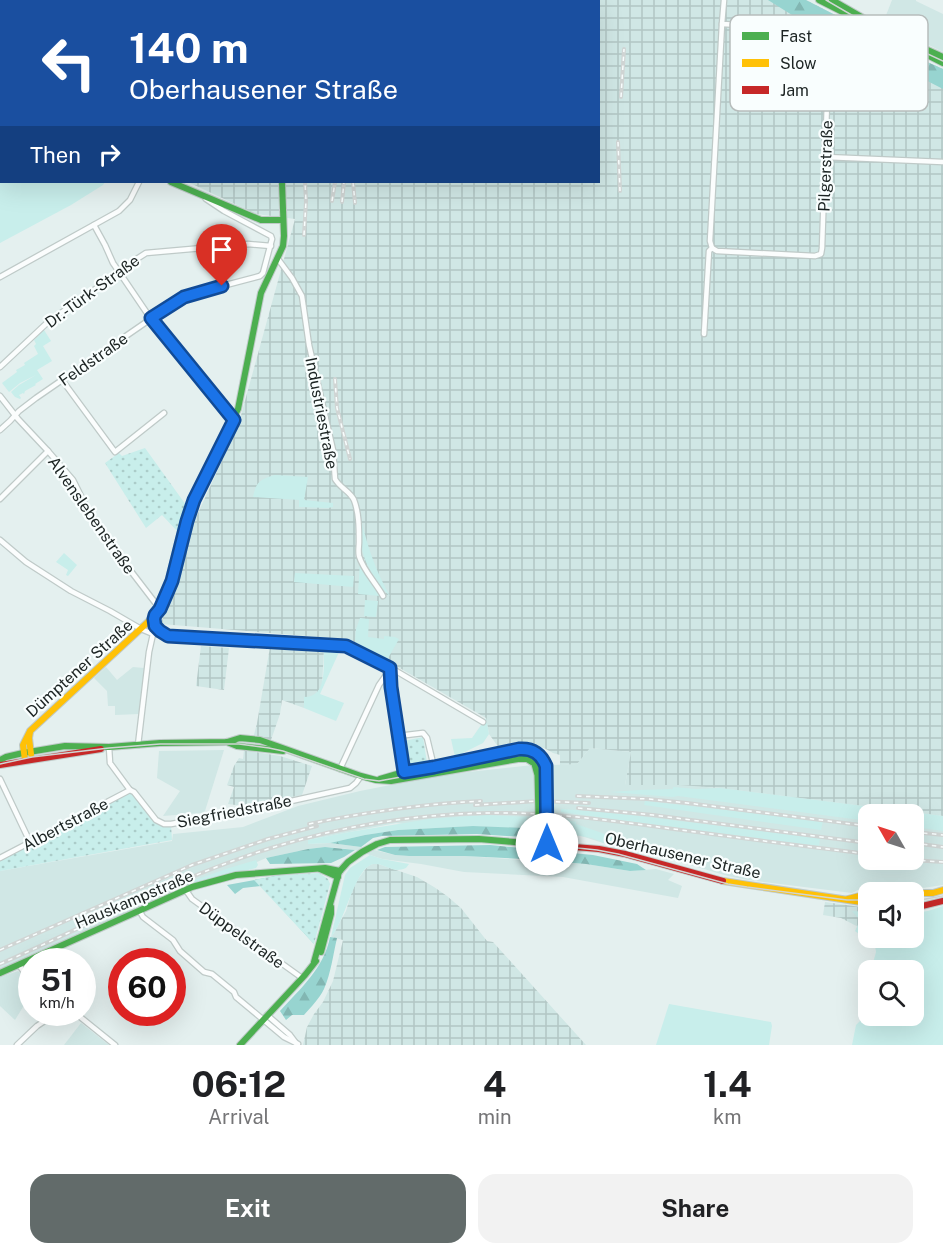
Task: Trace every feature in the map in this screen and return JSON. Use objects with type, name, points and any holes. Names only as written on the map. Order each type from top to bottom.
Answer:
[{"type":"main road","points":[[819,0],[849,15]]},
{"type":"main road","points":[[832,0],[860,15]]},
{"type":"main road","points":[[928,50],[943,57]]},
{"type":"main road","points":[[928,55],[943,63]]},
{"type":"main road","points":[[173,183],[261,220],[283,220]]},
{"type":"main road","name":"Dümptener Straße","points":[[28,756],[23,742],[25,737],[141,629],[157,612],[172,581],[194,500],[238,409],[261,293],[283,246],[282,184]]},
{"type":"main road","points":[[0,765],[65,746],[109,747],[226,742],[240,738],[270,743],[340,769],[358,780],[391,781],[524,758],[535,764],[543,817]]},
{"type":"main road","points":[[240,1045],[319,957],[324,944],[339,874],[350,861],[380,842],[390,840],[479,839],[542,844],[545,764],[538,753],[526,748],[404,772],[380,779]]},
{"type":"main road","points":[[0,760],[6,757],[28,756]]},
{"type":"main road","name":"Oberhausener Straße","points":[[542,844],[599,849],[727,882],[858,901]]},
{"type":"main road","name":"Hauskampstraße","points":[[55,948],[185,890],[236,876],[280,870],[325,868],[339,874]]},
{"type":"main road","points":[[924,893],[943,890]]},
{"type":"main road","name":"Oberhausener Straße","points":[[848,899],[858,896]]},
{"type":"main road","points":[[924,906],[943,901]]},
{"type":"main road","name":"Hauskampstraße","points":[[0,973],[18,965]]},
{"type":"street","points":[[704,334],[709,251],[712,248],[710,242],[724,0]]},
{"type":"street","name":"Pilgerstraße","points":[[722,24],[730,24]]},
{"type":"street","name":"Pilgerstraße","points":[[712,248],[717,251],[815,256],[820,254],[827,111]]},
{"type":"street","points":[[826,157],[943,162]]},
{"type":"street","points":[[0,277],[119,211],[125,206],[139,183]]},
{"type":"street","points":[[199,194],[224,211],[269,234],[272,239],[271,246]]},
{"type":"street","points":[[94,225],[113,263],[151,318],[234,420]]},
{"type":"street","name":"Dr.-Türk-Straße","points":[[0,367],[48,322],[140,255],[151,252],[248,244],[271,246]]},
{"type":"street","name":"Feldstraße","points":[[0,430],[36,398],[184,297],[260,276],[265,271],[271,246]]},
{"type":"street","name":"Industriestraße","points":[[278,259],[302,296],[309,345],[333,450],[335,480],[353,499],[359,525],[359,554],[383,596]]},
{"type":"street","points":[[62,380],[115,452],[164,413]]},
{"type":"street","name":"Alvenslebenstraße","points":[[0,396],[73,480],[107,540],[157,612],[154,619],[155,626],[168,636]]},
{"type":"street","points":[[0,499],[48,451]]},
{"type":"street","points":[[0,540],[26,562],[71,591],[153,634],[346,646],[390,668],[483,722]]},
{"type":"street","points":[[138,745],[153,634]]},
{"type":"street","points":[[340,769],[379,685],[390,668]]},
{"type":"street","points":[[390,668],[404,772]]},
{"type":"street","points":[[379,685],[391,687]]},
{"type":"street","points":[[399,736],[423,733],[427,738],[434,767]]},
{"type":"street","name":"Siegfriedstraße","points":[[109,747],[110,764],[160,823],[169,824],[255,809],[350,788],[358,780]]},
{"type":"street","points":[[0,779],[30,842]]},
{"type":"street","name":"Albertstraße","points":[[0,858],[130,790]]},
{"type":"street","name":"Düppelstraße","points":[[185,890],[192,899],[302,978]]},
{"type":"street","points":[[139,910],[143,917],[173,940],[180,951],[204,972],[212,974],[265,1017],[284,1037],[297,1045]]},
{"type":"street","points":[[17,1045],[37,1026]]},
{"type":"street","points":[[91,1026],[115,1045]]},
{"type":"shaded area","points":[[600,0],[806,0],[835,15],[730,15],[730,111],[928,111],[928,62],[943,69],[943,816],[924,814],[924,804],[858,805],[720,788],[625,785],[631,752],[590,748],[577,764],[560,765],[560,755],[544,748],[526,744],[499,748],[489,734],[486,718],[353,641],[161,624],[187,537],[238,426],[295,219],[256,214],[190,183],[600,183]]},
{"type":"shaded area","points":[[892,0],[916,0],[943,14],[943,52],[928,45],[928,15],[886,15]]},
{"type":"shaded area","points":[[0,183],[104,183],[71,205],[0,243]]},
{"type":"shaded area","points":[[44,330],[51,341],[43,346],[52,361],[37,370],[43,379],[24,394],[19,395],[20,399],[11,392],[36,375],[20,383],[9,392],[2,383],[38,354],[34,340]]},
{"type":"shaded area","points":[[145,448],[186,505],[179,533],[162,515],[146,528],[105,463],[119,453],[122,456]]},
{"type":"shaded area","points":[[275,475],[308,477],[304,500],[333,503],[333,507],[299,507],[299,500],[253,497],[259,482]]},
{"type":"shaded area","points":[[361,520],[373,559],[390,596],[376,581],[364,556],[361,543]]},
{"type":"shaded area","points":[[64,553],[77,565],[68,576],[66,575],[68,570],[56,562]]},
{"type":"shaded area","points":[[360,561],[361,564],[380,596],[358,594]]},
{"type":"shaded area","points":[[295,573],[354,576],[353,587],[294,582]]},
{"type":"shaded area","points":[[365,600],[378,601],[376,617],[364,616]]},
{"type":"shaded area","points":[[360,618],[369,619],[368,637],[384,639],[384,636],[399,639],[387,660],[355,642]]},
{"type":"shaded area","points":[[201,646],[229,648],[224,690],[196,686]]},
{"type":"shaded area","points":[[270,647],[324,649],[322,685],[318,692],[312,697],[304,697],[304,708],[282,700],[271,740],[254,735]]},
{"type":"shaded area","points":[[324,649],[340,650],[320,694],[344,703],[336,721],[304,708],[304,697],[312,696],[321,686],[324,672]]},
{"type":"shaded area","points":[[106,667],[117,680],[133,667],[144,668],[139,714],[115,715],[115,706],[108,706],[107,691],[94,678]]},
{"type":"shaded area","points":[[486,718],[489,734],[483,743],[455,757],[451,739],[472,738]]},
{"type":"shaded area","points":[[423,737],[427,763],[408,766],[404,741]]},
{"type":"shaded area","points":[[590,748],[631,752],[625,785],[720,788],[858,805],[858,870],[924,870],[924,814],[943,816],[943,885],[924,888],[924,882],[858,882],[858,890],[852,893],[728,876],[628,847],[618,841],[607,844],[569,832],[473,826],[430,827],[396,823],[308,840],[308,844],[330,843],[395,855],[464,856],[586,864],[630,871],[656,869],[674,874],[668,880],[682,886],[678,898],[563,877],[464,872],[382,859],[355,850],[325,847],[308,849],[266,858],[189,885],[49,948],[18,948],[18,962],[0,970],[0,871],[172,841],[173,834],[243,827],[298,806],[441,775],[551,763],[552,765],[577,764]]},
{"type":"shaded area","points":[[224,750],[205,811],[163,816],[180,791],[157,778],[159,751]]},
{"type":"shaded area","points":[[244,750],[280,756],[312,766],[302,795],[243,806],[228,804],[234,787],[227,785],[234,766],[239,758],[243,759]]},
{"type":"shaded area","points":[[673,787],[720,788],[858,805],[858,820],[678,796],[610,792],[673,789]]},
{"type":"shaded area","points":[[130,792],[156,820],[171,825],[172,840],[0,871],[0,861]]},
{"type":"shaded area","points":[[645,801],[823,821],[821,830],[644,805]]},
{"type":"shaded area","points":[[561,809],[605,812],[820,838],[819,847],[561,812]]},
{"type":"shaded area","points":[[924,814],[943,816],[943,831],[924,828]]},
{"type":"shaded area","points":[[486,815],[527,817],[525,828],[473,826],[398,830],[330,843],[308,844],[308,840],[349,832],[429,819]]},
{"type":"shaded area","points":[[562,819],[576,822],[576,824],[618,841],[607,844],[592,838],[562,833]]},
{"type":"shaded area","points":[[370,855],[409,864],[406,868],[398,870],[377,864],[367,867],[361,874],[331,937],[345,875],[350,868]]},
{"type":"shaded area","points":[[256,860],[258,865],[256,868],[189,885],[186,883],[229,868]]},
{"type":"shaded area","points":[[375,863],[417,877],[461,908],[487,941],[493,942],[586,1045],[303,1045],[307,1027],[333,981],[343,940],[331,937],[346,911],[358,879],[368,866]]},
{"type":"shaded area","points":[[319,873],[328,879],[330,884],[314,944],[254,880],[281,875]]},
{"type":"shaded area","points":[[825,902],[858,907],[858,927],[841,918],[823,915]]},
{"type":"shaded area","points":[[943,906],[943,1045],[852,1045],[858,1023],[858,1026],[924,1026],[924,960],[874,960],[875,948],[924,948],[924,912]]},
{"type":"shaded area","points":[[18,971],[18,1015],[15,1020],[0,1006],[0,977]]},
{"type":"shaded area","points":[[669,1004],[771,1022],[769,1045],[656,1045]]},
{"type":"shaded area","points":[[79,1026],[85,1026],[109,1045],[64,1045]]},
{"type":"green space","points":[[768,0],[806,0],[835,15],[792,15]]},
{"type":"green space","points":[[928,62],[943,69],[943,89],[928,81]]},
{"type":"green space","points":[[473,826],[525,828],[523,837],[477,834],[382,836],[373,838],[361,847],[330,843],[398,830]]},
{"type":"green space","points":[[490,845],[593,855],[637,864],[646,870],[630,871],[586,864],[523,859],[395,855],[377,850],[385,847]]},
{"type":"green space","points":[[325,847],[355,850],[331,863],[270,864],[266,858],[308,849]]},
{"type":"green space","points":[[281,875],[314,944],[261,886],[243,888],[235,894],[227,885]]},
{"type":"green space","points":[[330,937],[337,938],[324,989],[304,1015],[292,1015],[286,1020],[280,1011],[317,968]]},
{"type":"tram line","points":[[826,0],[852,15]]},
{"type":"tram line","points":[[928,54],[943,61]]},
{"type":"tram line","points":[[0,764],[32,757],[109,748],[160,744],[239,744],[283,751],[364,779],[379,781],[525,755],[535,760],[541,770],[543,829],[547,840],[558,846],[618,854],[728,884],[858,900]]},
{"type":"tram line","points":[[924,899],[943,896]]},
{"type":"railway","points":[[621,97],[624,49]]},
{"type":"railway","points":[[618,142],[620,191]]},
{"type":"railway","points":[[304,235],[305,183]]},
{"type":"railway","points":[[332,201],[335,183]]},
{"type":"railway","points":[[342,202],[344,183]]},
{"type":"railway","points":[[353,183],[355,203]]},
{"type":"railway","points":[[335,379],[337,408],[350,459]]},
{"type":"railway","points":[[577,796],[648,799],[858,825]]},
{"type":"railway","points":[[309,824],[395,809],[481,801]]},
{"type":"railway","points":[[475,805],[538,801],[589,803]]},
{"type":"railway","points":[[578,808],[653,815],[858,842]]},
{"type":"railway","points":[[0,964],[168,887],[236,860],[325,833],[406,819],[490,813],[556,815],[858,853]]},
{"type":"railway","points":[[0,950],[192,865],[268,839],[317,826]]},
{"type":"railway","points":[[924,833],[943,835]]},
{"type":"railway","points":[[924,844],[943,847]]},
{"type":"railway","points":[[924,861],[943,862]]},
{"type":"traffic: fast","points":[[819,0],[849,15]]},
{"type":"traffic: fast","points":[[832,0],[858,15]]},
{"type":"traffic: fast","points":[[928,50],[943,57]]},
{"type":"traffic: fast","points":[[928,55],[943,63]]},
{"type":"traffic: fast","points":[[173,183],[261,220],[283,220]]},
{"type":"traffic: fast","points":[[174,574],[194,500],[238,409],[261,293],[283,246],[282,183]]},
{"type":"traffic: fast","points":[[0,760],[23,753],[65,746],[109,747],[160,743],[227,742],[240,738],[260,740],[376,780],[391,781],[518,759],[527,759],[535,764]]},
{"type":"traffic: fast","points":[[227,742],[237,746],[283,751]]},
{"type":"traffic: fast","points":[[380,779],[404,772],[526,749],[538,754],[545,763]]},
{"type":"traffic: fast","points":[[545,763],[547,817]]},
{"type":"traffic: fast","points":[[535,764],[538,775],[539,817]]},
{"type":"traffic: fast","points":[[547,817],[547,844]]},
{"type":"traffic: fast","points":[[314,962],[339,872],[348,862],[377,844],[390,840],[479,839],[538,844]]},
{"type":"traffic: fast","points":[[0,973],[192,887],[236,875],[325,868],[340,871]]},
{"type":"traffic: fast","points":[[320,869],[338,877]]},
{"type":"traffic: fast","points":[[321,952],[331,907]]},
{"type":"traffic: fast","points":[[240,1045],[316,961]]},
{"type":"traffic: slow","points":[[25,760],[23,745],[30,731],[160,609],[174,574]]},
{"type":"traffic: slow","points":[[30,732],[31,754]]},
{"type":"traffic: slow","points":[[723,881],[858,901]]},
{"type":"traffic: slow","points":[[924,893],[943,890]]},
{"type":"traffic: slow","points":[[848,899],[858,896]]},
{"type":"traffic: jam","points":[[0,765],[101,749]]},
{"type":"traffic: jam","points":[[539,817],[538,844],[599,849],[625,854],[723,881]]},
{"type":"traffic: jam","points":[[924,906],[943,901]]},
{"type":"route","points":[[222,286],[184,297],[151,318],[234,420],[194,500],[172,581],[155,615],[155,626],[168,636],[346,646],[383,664],[390,668],[404,772],[526,748],[538,753],[546,766],[547,844]]}]
